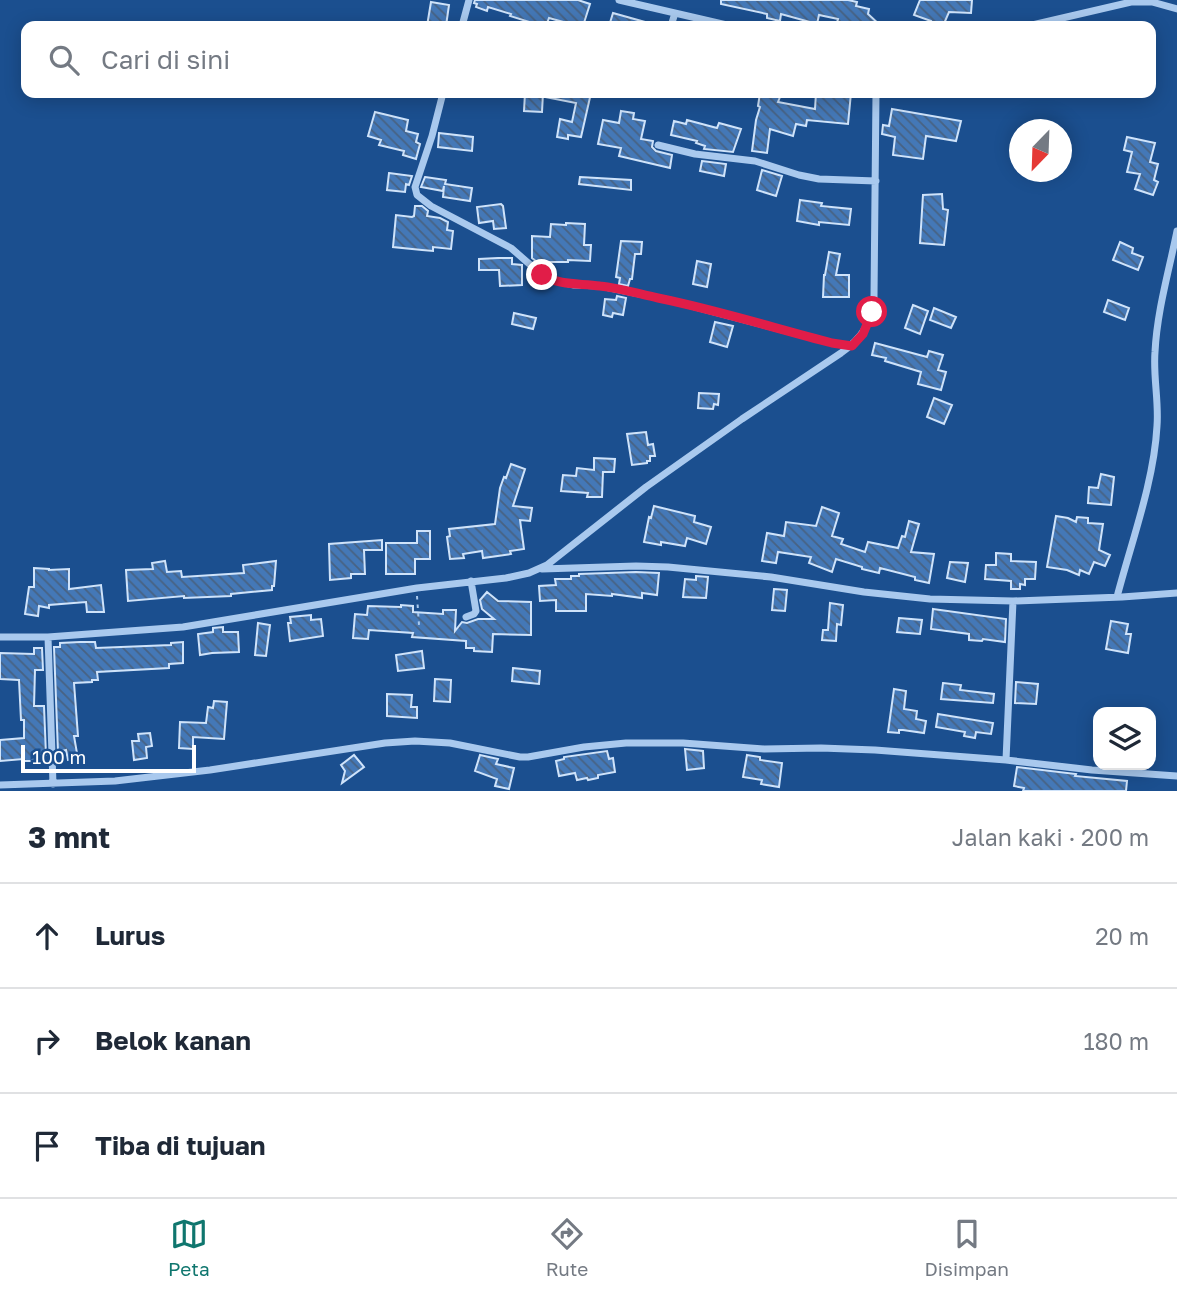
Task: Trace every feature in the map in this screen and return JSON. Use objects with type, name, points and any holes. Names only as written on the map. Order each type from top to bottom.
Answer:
[{"type":"street","points":[[463,21],[469,0]]},
{"type":"street","points":[[619,0],[710,21]]},
{"type":"street","points":[[1049,21],[1131,2],[1152,2],[1177,9]]},
{"type":"street","points":[[673,21],[676,13]]},
{"type":"street","points":[[442,98],[415,187],[417,195],[431,206],[511,248],[542,275],[574,285],[600,286],[669,300],[852,346]]},
{"type":"street","points":[[538,570],[646,487],[852,346],[863,334],[870,321],[873,306],[876,98]]},
{"type":"street","points":[[658,145],[695,154],[755,161],[819,179],[876,181]]},
{"type":"street","points":[[1117,597],[1147,491],[1156,441],[1156,337],[1177,231]]},
{"type":"street","points":[[0,637],[48,637],[183,627],[416,589],[506,578],[538,570],[622,566],[668,567],[771,577],[907,598],[1013,601],[1177,593]]},
{"type":"street","points":[[466,617],[476,611],[471,581]]},
{"type":"street","points":[[1006,760],[1013,601]]},
{"type":"street","points":[[48,637],[53,784]]},
{"type":"street","points":[[0,785],[115,781],[415,741],[450,743],[520,757],[537,757],[584,747],[626,743],[683,743],[764,749],[875,750],[1177,776]]},
{"type":"path","points":[[416,589],[419,625]]},
{"type":"building","points":[[475,0],[578,0],[590,4],[585,21],[549,18],[548,21],[526,21],[488,7],[487,11],[476,7],[477,4],[474,3]]},
{"type":"building","points":[[721,0],[848,0],[857,2],[856,6],[869,9],[868,14],[876,21],[837,21],[819,15],[818,21],[806,21],[781,14],[780,21],[767,18],[767,14],[721,4]]},
{"type":"building","points":[[920,0],[972,0],[971,13],[949,12],[945,21],[931,21],[914,15]]},
{"type":"building","points":[[431,2],[449,5],[447,21],[428,21]]},
{"type":"building","points":[[613,13],[641,21],[611,21]]},
{"type":"building","points":[[525,98],[543,98],[542,112],[524,111]]},
{"type":"building","points":[[550,98],[590,98],[581,137],[557,137],[560,119],[572,122],[576,103]]},
{"type":"building","points":[[759,98],[780,98],[778,102],[815,109],[816,98],[851,98],[848,124],[807,120],[806,126],[796,124],[793,136],[770,129],[767,153],[752,151],[760,107]]},
{"type":"building","points":[[892,109],[961,121],[956,141],[926,136],[923,159],[893,155],[895,137],[882,134],[883,125],[889,126]]},
{"type":"building","points":[[621,111],[634,113],[633,119],[645,121],[641,139],[653,141],[652,147],[656,151],[672,155],[670,168],[619,156],[621,148],[598,144],[603,120],[619,123]]},
{"type":"building","points":[[375,112],[408,120],[406,131],[418,134],[416,142],[420,144],[416,159],[403,155],[404,151],[379,145],[381,140],[368,136]]},
{"type":"building","points":[[687,120],[717,128],[719,123],[741,129],[733,152],[704,149],[705,146],[696,143],[697,141],[671,135],[674,121],[686,124]]},
{"type":"building","points":[[439,133],[473,137],[472,151],[438,147]]},
{"type":"building","points":[[1127,137],[1155,143],[1150,162],[1158,164],[1154,180],[1158,182],[1153,195],[1135,189],[1140,174],[1127,172],[1132,152],[1124,150]]},
{"type":"building","points":[[702,161],[726,164],[724,176],[700,171]]},
{"type":"building","points":[[762,170],[782,176],[776,196],[757,190]]},
{"type":"building","points":[[389,173],[412,176],[409,185],[406,184],[405,192],[387,190]]},
{"type":"building","points":[[425,177],[446,180],[445,184],[472,188],[470,201],[443,197],[444,186],[443,191],[421,187]]},
{"type":"building","points":[[580,177],[631,180],[631,190],[579,184]]},
{"type":"building","points":[[942,194],[943,209],[948,210],[944,245],[920,243],[923,195]]},
{"type":"building","points":[[800,200],[822,203],[821,206],[851,209],[849,225],[819,222],[819,225],[797,221]]},
{"type":"building","points":[[501,204],[506,228],[494,229],[493,221],[479,223],[477,207]]},
{"type":"building","points":[[415,206],[422,206],[428,211],[427,216],[448,222],[447,230],[453,231],[451,249],[433,247],[433,251],[393,247],[396,215],[412,217]]},
{"type":"building","points":[[551,224],[585,224],[584,245],[591,245],[590,261],[537,262],[532,258],[532,236],[550,237]]},
{"type":"building","points":[[621,241],[642,242],[641,254],[635,254],[632,279],[628,286],[619,284],[620,278],[616,277]]},
{"type":"building","points":[[1120,242],[1133,248],[1132,253],[1143,257],[1138,270],[1113,260]]},
{"type":"building","points":[[829,252],[840,254],[836,275],[849,275],[849,297],[823,297]]},
{"type":"building","points":[[512,258],[512,264],[522,265],[522,285],[500,286],[499,270],[479,270],[479,259]]},
{"type":"building","points":[[697,261],[711,264],[707,287],[693,284]]},
{"type":"building","points":[[617,296],[626,298],[623,315],[603,315],[605,299],[616,300]]},
{"type":"building","points":[[1108,300],[1129,308],[1125,320],[1104,312]]},
{"type":"building","points":[[913,305],[928,311],[920,334],[905,328]]},
{"type":"building","points":[[934,308],[956,317],[951,328],[930,320]]},
{"type":"building","points":[[514,313],[536,318],[533,329],[512,324]]},
{"type":"building","points":[[715,322],[733,326],[727,347],[710,342]]},
{"type":"building","points":[[875,343],[927,357],[929,351],[943,355],[938,370],[946,372],[941,390],[918,384],[921,372],[872,355]]},
{"type":"building","points":[[699,393],[719,394],[718,405],[714,404],[713,409],[698,408]]},
{"type":"building","points":[[934,398],[952,405],[944,424],[927,417]]},
{"type":"building","points":[[646,432],[648,445],[653,444],[655,456],[650,456],[647,463],[632,465],[627,434]]},
{"type":"building","points":[[594,458],[615,459],[614,472],[603,472],[602,497],[587,497],[588,493],[561,491],[563,475],[576,476],[577,468],[594,470]]},
{"type":"building","points":[[511,464],[525,469],[513,506],[532,508],[530,521],[520,520],[524,549],[483,558],[482,551],[463,554],[464,558],[450,559],[447,537],[450,536],[449,529],[495,524],[500,488]]},
{"type":"building","points":[[1101,474],[1114,477],[1111,505],[1088,503],[1089,487],[1098,488]]},
{"type":"building","points":[[654,506],[695,516],[694,522],[711,527],[706,544],[687,538],[685,546],[644,542]]},
{"type":"building","points":[[822,507],[839,513],[832,536],[843,539],[841,544],[865,552],[868,542],[898,548],[902,536],[905,537],[909,521],[919,524],[911,552],[934,554],[929,583],[880,568],[879,573],[862,569],[836,559],[832,572],[809,563],[811,557],[778,552],[776,563],[762,561],[767,533],[784,536],[786,522],[816,526]]},
{"type":"building","points":[[1056,516],[1076,522],[1077,517],[1088,518],[1088,523],[1103,524],[1099,550],[1110,555],[1105,566],[1094,562],[1089,574],[1080,570],[1079,575],[1047,567]]},
{"type":"building","points":[[417,531],[430,531],[430,559],[415,559],[415,574],[386,574],[386,543],[417,543]]},
{"type":"building","points":[[382,540],[382,550],[364,550],[365,574],[351,574],[351,578],[330,580],[329,544]]},
{"type":"building","points":[[996,553],[1011,554],[1011,561],[1036,562],[1035,579],[1025,579],[1025,585],[1020,584],[1020,589],[1011,589],[1011,581],[985,579],[986,565],[996,565]]},
{"type":"building","points":[[165,561],[167,572],[181,571],[182,577],[244,573],[243,565],[276,561],[274,586],[272,590],[231,596],[184,596],[128,601],[126,570],[153,569],[152,563]]},
{"type":"building","points":[[950,562],[968,563],[965,582],[947,578]]},
{"type":"building","points":[[34,568],[69,569],[69,589],[101,585],[104,612],[87,612],[86,602],[49,605],[49,608],[39,606],[38,616],[25,614],[29,587],[34,587]]},
{"type":"building","points":[[659,573],[657,595],[642,593],[642,598],[586,594],[586,611],[556,611],[556,600],[540,601],[539,586],[556,585],[555,579],[571,579],[571,576],[579,574]]},
{"type":"building","points":[[696,576],[708,577],[706,598],[683,597],[685,579],[696,580]]},
{"type":"building","points":[[774,589],[787,590],[785,611],[772,610]]},
{"type":"building","points":[[487,592],[498,601],[531,602],[531,635],[493,634],[492,652],[466,648],[466,641],[412,637],[413,633],[369,630],[368,639],[353,638],[355,614],[367,615],[368,606],[413,606],[413,612],[443,614],[443,610],[456,610],[455,631],[462,622],[494,619],[482,609],[480,600]]},
{"type":"building","points":[[830,603],[843,605],[841,625],[837,624],[836,641],[822,640],[823,630],[828,630]]},
{"type":"building","points":[[933,609],[1006,619],[1005,642],[969,640],[969,634],[931,629]]},
{"type":"building","points":[[311,615],[311,620],[321,619],[323,636],[290,641],[290,617]]},
{"type":"building","points":[[899,618],[922,620],[920,634],[897,632]]},
{"type":"building","points":[[1111,621],[1128,624],[1126,634],[1131,634],[1128,653],[1106,649]]},
{"type":"building","points":[[258,623],[270,625],[266,656],[255,655]]},
{"type":"building","points":[[223,627],[223,632],[238,632],[239,652],[200,655],[198,634],[213,632],[213,628]]},
{"type":"building","points":[[95,642],[96,648],[171,645],[183,642],[183,663],[169,664],[169,668],[97,672],[98,680],[74,683],[78,736],[74,736],[78,759],[68,760],[66,750],[58,752],[54,647],[60,647],[60,643]]},
{"type":"building","points":[[34,648],[42,648],[43,670],[35,670],[34,706],[44,706],[46,755],[37,755],[37,761],[0,761],[0,740],[24,738],[24,720],[21,720],[19,680],[0,679],[0,653],[34,654]]},
{"type":"building","points":[[422,651],[424,668],[398,671],[396,655]]},
{"type":"building","points":[[513,668],[540,671],[539,684],[512,681]]},
{"type":"building","points":[[435,679],[451,680],[450,702],[434,701]]},
{"type":"building","points":[[1016,682],[1038,684],[1036,704],[1015,703]]},
{"type":"building","points":[[943,683],[961,685],[960,690],[994,694],[993,703],[941,699]]},
{"type":"building","points":[[894,689],[906,691],[904,709],[917,711],[916,719],[926,721],[924,733],[903,730],[899,730],[899,733],[888,732]]},
{"type":"building","points":[[387,694],[412,695],[411,707],[417,707],[417,718],[387,716]]},
{"type":"building","points":[[214,701],[227,702],[224,739],[193,737],[193,749],[179,748],[180,722],[206,723],[208,707],[213,708]]},
{"type":"building","points":[[938,714],[993,723],[991,734],[976,732],[975,738],[964,736],[965,732],[936,727]]},
{"type":"building","points":[[150,733],[152,746],[146,747],[147,758],[134,760],[132,741],[139,741],[138,734]]},
{"type":"building","points":[[685,749],[703,751],[704,768],[687,770]]},
{"type":"building","points":[[607,751],[609,759],[613,758],[615,772],[588,780],[577,780],[575,773],[559,776],[556,761],[564,757]]},
{"type":"building","points":[[354,755],[364,767],[342,783],[345,771],[341,765]]},
{"type":"building","points":[[480,755],[498,759],[496,764],[514,768],[509,789],[495,786],[497,779],[475,771]]},
{"type":"building","points":[[747,755],[782,763],[779,787],[761,784],[762,780],[743,777]]},
{"type":"building","points":[[1017,767],[1127,781],[1126,791],[1023,791],[1024,788],[1014,786]]},
{"type":"route","points":[[542,275],[561,283],[600,286],[669,300],[852,346],[863,334],[872,312]]}]
